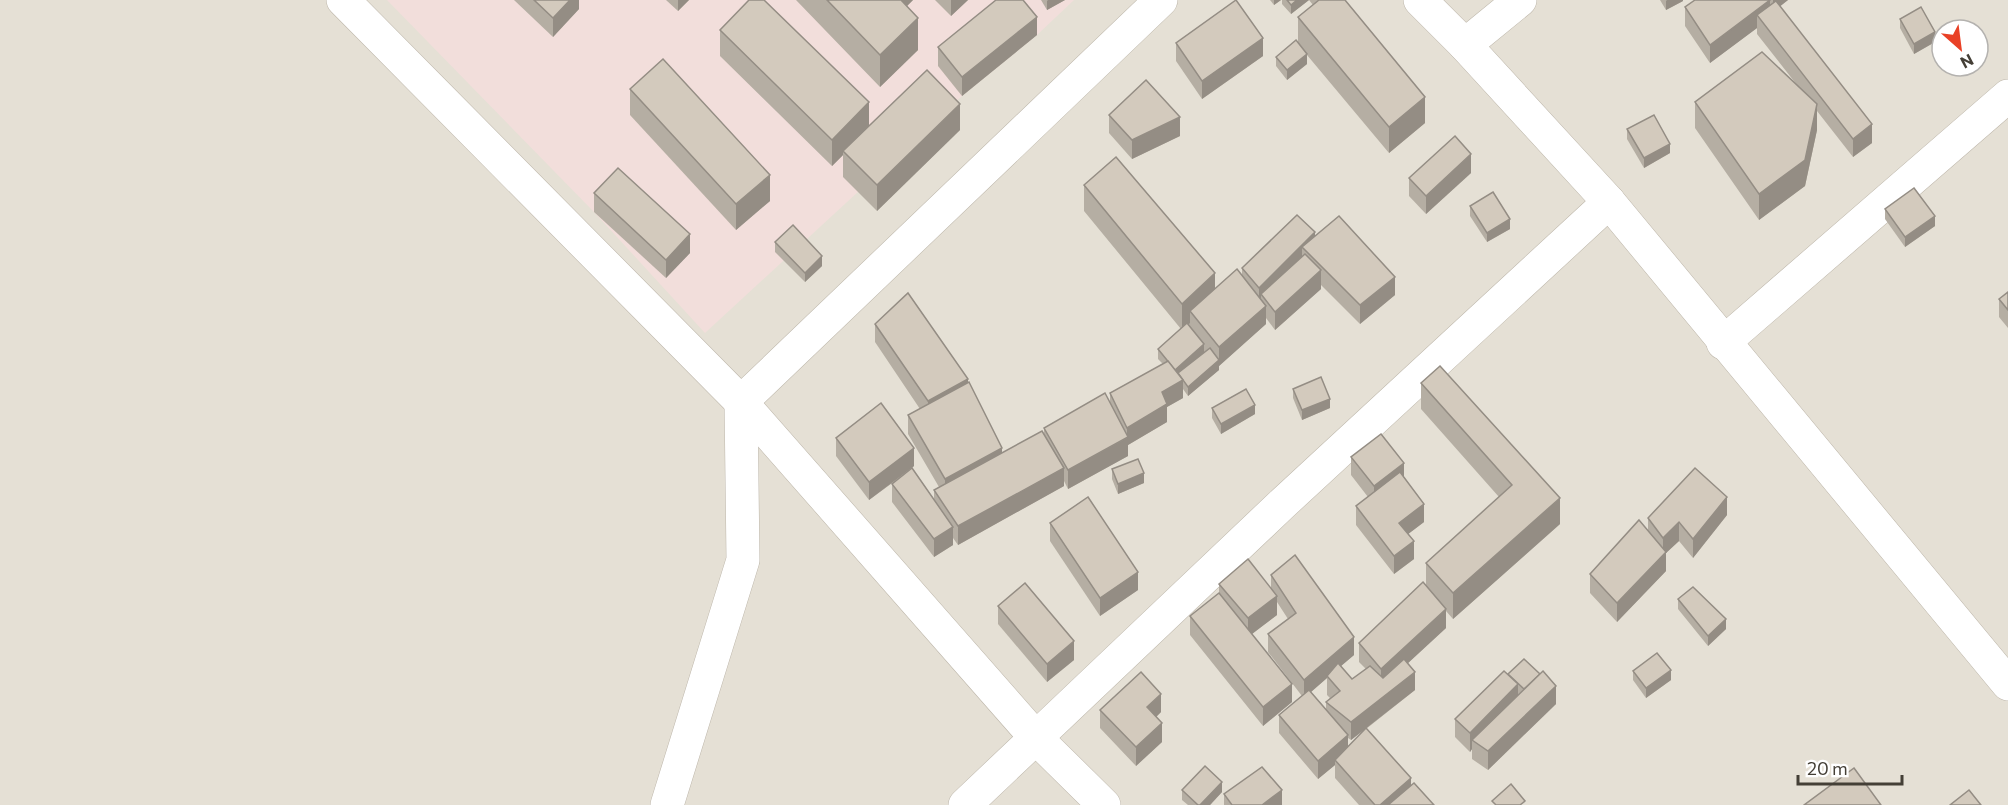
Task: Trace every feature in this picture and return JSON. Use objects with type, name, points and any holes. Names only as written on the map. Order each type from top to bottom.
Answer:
[{"type":"street","points":[[343,0],[741,402],[1037,739],[1104,805]]},
{"type":"street","points":[[667,805],[743,560],[741,402],[1161,0]]},
{"type":"street","points":[[1420,0],[1465,45],[1609,202],[1723,343],[2008,684]]},
{"type":"street","points":[[1465,45],[1520,0]]},
{"type":"street","points":[[1723,343],[2008,96]]},
{"type":"street","points":[[965,805],[1281,506],[1609,202]]},
{"type":"shaded area","points":[[0,0],[2008,0],[2008,805],[0,805]]},
{"type":"shaded area","points":[[387,0],[1074,0],[1037,35],[962,96],[705,333],[594,212]]},
{"type":"building","points":[[534,0],[570,0],[553,18]]},
{"type":"building","points":[[749,0],[764,0],[869,102],[832,140],[720,30]]},
{"type":"building","points":[[827,0],[901,0],[918,18],[880,55]]},
{"type":"building","points":[[996,0],[1023,0],[1037,17],[962,77],[938,47]]},
{"type":"building","points":[[1236,0],[1263,38],[1202,81],[1176,43]]},
{"type":"building","points":[[1287,0],[1297,0],[1291,5]]},
{"type":"building","points":[[1319,0],[1345,0],[1425,97],[1389,127],[1298,17]]},
{"type":"building","points":[[1695,0],[1770,0],[1710,45],[1685,7]]},
{"type":"building","points":[[1776,1],[1872,124],[1853,139],[1757,15]]},
{"type":"building","points":[[1921,7],[1930,23],[1930,35],[1914,44],[1900,19]]},
{"type":"building","points":[[1296,40],[1307,54],[1287,70],[1276,57]]},
{"type":"building","points":[[1762,52],[1817,104],[1805,160],[1759,194],[1695,102]]},
{"type":"building","points":[[663,59],[770,175],[736,204],[630,89]]},
{"type":"building","points":[[927,70],[960,104],[877,185],[843,151]]},
{"type":"building","points":[[1146,80],[1180,117],[1132,140],[1109,115]]},
{"type":"building","points":[[1654,115],[1670,144],[1644,158],[1627,129]]},
{"type":"building","points":[[1455,136],[1471,154],[1426,196],[1409,178]]},
{"type":"building","points":[[1116,157],[1215,273],[1182,304],[1084,185]]},
{"type":"building","points":[[618,168],[690,234],[666,260],[594,193]]},
{"type":"building","points":[[1914,188],[1935,216],[1905,237],[1885,209]]},
{"type":"building","points":[[1493,192],[1510,219],[1487,233],[1470,206]]},
{"type":"building","points":[[1297,215],[1315,232],[1259,288],[1242,268]]},
{"type":"building","points":[[1339,216],[1395,277],[1360,305],[1302,247]]},
{"type":"building","points":[[793,225],[822,256],[805,273],[775,242]]},
{"type":"building","points":[[1305,254],[1321,270],[1275,312],[1261,294]]},
{"type":"building","points":[[1237,269],[1266,306],[1219,347],[1190,311]]},
{"type":"building","points":[[2008,292],[2008,310],[1999,299]]},
{"type":"building","points":[[908,293],[968,379],[928,401],[875,324]]},
{"type":"building","points":[[1187,323],[1204,344],[1175,370],[1158,349]]},
{"type":"building","points":[[1210,348],[1219,360],[1188,387],[1178,373]]},
{"type":"building","points":[[1168,361],[1183,380],[1162,392],[1167,404],[1127,428],[1110,393]]},
{"type":"building","points":[[1440,366],[1560,498],[1453,593],[1426,563],[1512,485],[1421,383]]},
{"type":"building","points":[[1321,377],[1330,399],[1302,410],[1293,389]]},
{"type":"building","points":[[969,382],[1002,448],[945,479],[908,415]]},
{"type":"building","points":[[1246,389],[1255,405],[1221,424],[1212,408]]},
{"type":"building","points":[[1105,393],[1128,437],[1068,470],[1044,428]]},
{"type":"building","points":[[881,403],[914,448],[869,482],[836,438]]},
{"type":"building","points":[[1042,431],[1064,468],[958,526],[934,490]]},
{"type":"building","points":[[1381,434],[1404,463],[1374,486],[1351,457]]},
{"type":"building","points":[[1138,459],[1144,473],[1118,484],[1112,469]]},
{"type":"building","points":[[912,468],[953,527],[934,539],[892,484]]},
{"type":"building","points":[[1695,468],[1727,497],[1693,539],[1679,522],[1663,538],[1648,518]]},
{"type":"building","points":[[1400,472],[1424,504],[1399,523],[1414,541],[1394,556],[1356,506]]},
{"type":"building","points":[[1088,497],[1138,572],[1100,598],[1050,523]]},
{"type":"building","points":[[1639,520],[1666,552],[1617,603],[1590,574]]},
{"type":"building","points":[[1295,555],[1354,637],[1304,680],[1268,634],[1296,613],[1271,575]]},
{"type":"building","points":[[1248,559],[1277,596],[1248,618],[1219,584]]},
{"type":"building","points":[[1423,582],[1446,609],[1381,669],[1359,643]]},
{"type":"building","points":[[1025,583],[1074,641],[1047,664],[998,606]]},
{"type":"building","points":[[1693,587],[1726,619],[1708,636],[1678,599]]},
{"type":"building","points":[[1219,593],[1292,684],[1263,707],[1190,616]]},
{"type":"building","points":[[1657,653],[1671,670],[1646,688],[1633,671]]},
{"type":"building","points":[[1404,659],[1415,672],[1351,722],[1326,702],[1340,691],[1327,676],[1338,663],[1352,679],[1370,666],[1383,678]]},
{"type":"building","points":[[1524,659],[1540,674],[1524,689],[1508,674]]},
{"type":"building","points":[[1504,671],[1518,684],[1470,733],[1455,719]]},
{"type":"building","points":[[1543,671],[1556,686],[1488,751],[1472,740]]},
{"type":"building","points":[[1141,672],[1161,694],[1147,707],[1162,723],[1136,747],[1100,710]]},
{"type":"building","points":[[1309,690],[1348,735],[1318,761],[1279,715]]},
{"type":"building","points":[[1366,728],[1411,778],[1380,805],[1375,805],[1335,760]]},
{"type":"building","points":[[1205,766],[1222,782],[1198,805],[1182,790]]},
{"type":"building","points":[[1262,767],[1282,790],[1262,805],[1232,805],[1224,794]]},
{"type":"building","points":[[1854,768],[1881,805],[1804,805]]},
{"type":"building","points":[[1414,783],[1434,805],[1388,805]]},
{"type":"building","points":[[1511,784],[1525,801],[1520,805],[1496,805],[1492,801]]},
{"type":"building","points":[[1969,790],[1981,805],[1950,805]]}]
